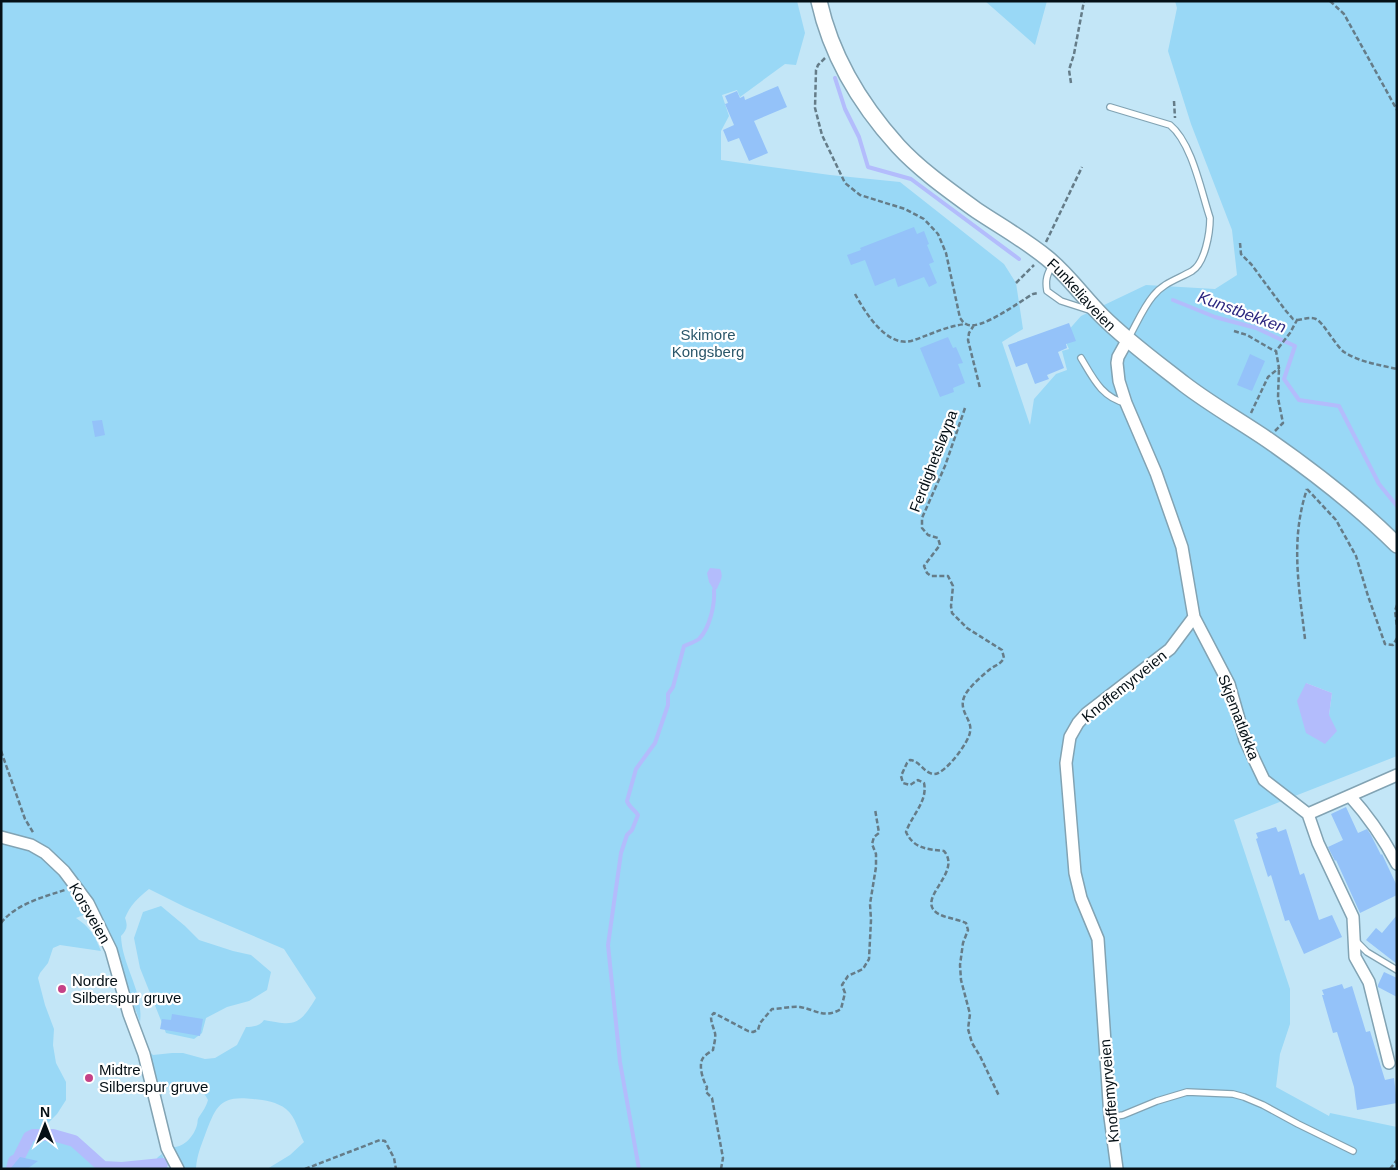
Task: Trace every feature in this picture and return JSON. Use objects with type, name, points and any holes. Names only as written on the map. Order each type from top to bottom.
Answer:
[{"type":"street","name":"Funkeliaveien","points":[[819,1],[836,54],[855,89],[898,146],[975,209],[1054,264],[1102,316],[1186,386],[1316,474],[1347,498],[1397,545]]},
{"type":"street","points":[[1128,339],[1120,350],[1116,363],[1119,381],[1126,403],[1156,473],[1182,547],[1194,617]]},
{"type":"street","name":"Skjematløkka","points":[[1194,617],[1229,684],[1245,740],[1264,780],[1308,814]]},
{"type":"street","name":"Knoffemyrveien","points":[[1117,1169],[1110,1117],[1098,939],[1081,898],[1075,873],[1066,763],[1070,738],[1078,723],[1087,713],[1170,649],[1194,617]]},
{"type":"street","points":[[1389,1064],[1369,982],[1356,957],[1353,938],[1353,917],[1318,842],[1308,814],[1397,775]]},
{"type":"street","points":[[1350,796],[1367,814],[1397,864]]},
{"type":"street","name":"Korsveien","points":[[1,837],[31,845],[45,853],[64,870],[88,904],[111,950],[129,1014],[144,1054],[167,1148],[178,1169]]},
{"type":"lane","points":[[1110,107],[1170,125],[1178,132],[1187,148],[1210,218],[1210,230],[1203,257],[1194,270],[1167,283],[1153,295],[1128,339]]},
{"type":"lane","points":[[1054,264],[1047,273],[1045,282],[1047,291],[1061,301],[1085,307],[1102,316]]},
{"type":"lane","points":[[1081,358],[1096,384],[1116,401],[1126,403]]},
{"type":"lane","points":[[1353,938],[1367,952],[1397,970]]},
{"type":"lane","points":[[1110,1117],[1123,1115],[1157,1101],[1187,1092],[1233,1094],[1263,1105],[1353,1151]]},
{"type":"path","points":[[1071,83],[1069,70],[1084,1]]},
{"type":"path","points":[[1330,1],[1344,14],[1397,110]]},
{"type":"path","points":[[836,54],[827,57],[818,65],[814,82],[815,108],[822,135],[834,161],[845,183],[860,195],[905,209],[924,218],[938,234],[946,253],[960,318],[966,324]]},
{"type":"path","points":[[1016,283],[1034,266],[1082,167]]},
{"type":"path","points":[[1240,243],[1241,254],[1251,264],[1293,319],[1302,320],[1307,318],[1317,320],[1343,351],[1367,361],[1397,369]]},
{"type":"path","points":[[855,294],[875,324],[888,336],[898,341],[909,341],[952,325],[974,325],[986,322],[1033,294],[1047,291]]},
{"type":"path","points":[[1276,351],[1297,320]]},
{"type":"path","points":[[974,325],[968,340],[980,388]]},
{"type":"path","points":[[1234,331],[1248,335],[1276,351]]},
{"type":"path","points":[[1267,440],[1282,424],[1278,398],[1279,368],[1276,351]]},
{"type":"path","points":[[1242,423],[1253,411],[1268,378],[1279,368]]},
{"type":"path","name":"Ferdighetsløypa","points":[[965,408],[945,466],[922,518],[922,528],[928,535],[938,538],[940,544],[924,566],[926,573],[931,576],[948,576],[953,586],[952,613],[967,628],[1002,650],[1004,658],[1000,664],[991,668],[966,694],[963,704],[971,731],[966,743],[949,765],[937,774],[932,774],[916,761],[910,760],[901,776],[903,783],[910,784],[918,780],[924,783],[926,791],[906,832],[910,840],[924,849],[944,851],[950,862],[939,889],[933,894],[931,902],[933,909],[941,915],[959,919],[966,923],[968,930],[963,943],[960,965],[961,980],[970,1014],[968,1029],[972,1043],[1000,1096]]},
{"type":"path","points":[[1305,639],[1296,564],[1300,509],[1307,489],[1316,474]]},
{"type":"path","points":[[1307,489],[1336,520],[1356,556],[1385,644],[1393,646],[1397,638]]},
{"type":"path","points":[[1397,605],[1395,611],[1397,627]]},
{"type":"path","points":[[1,751],[25,819],[45,853]]},
{"type":"path","points":[[721,1169],[723,1158],[712,1098],[706,1092],[707,1087],[702,1081],[701,1062],[704,1056],[713,1050],[715,1043],[711,1016],[714,1013],[753,1032],[758,1030],[760,1023],[772,1009],[798,1007],[816,1013],[833,1014],[842,1008],[845,993],[842,985],[848,976],[862,969],[869,959],[870,904],[876,867],[876,854],[872,844],[874,837],[879,833],[875,809]]},
{"type":"path","points":[[1,923],[32,901],[76,886]]},
{"type":"path","points":[[305,1169],[380,1140],[385,1141],[394,1158],[396,1169]]},
{"type":"path","points":[[1390,1169],[1397,1160]]},
{"type":"green space","name":"Skimore Kongsberg","points":[[1,1],[797,1],[805,33],[796,65],[785,64],[740,97],[737,90],[722,95],[729,116],[721,131],[721,160],[830,175],[900,182],[1004,264],[1016,283],[1023,329],[1002,342],[1030,425],[1034,399],[1056,374],[1067,370],[1062,351],[1069,349],[1064,338],[1081,316],[1146,285],[1215,289],[1237,275],[1232,230],[1191,124],[1168,51],[1177,8],[1175,1],[1397,1],[1397,756],[1234,820],[1290,989],[1290,1024],[1280,1054],[1276,1087],[1329,1116],[1330,1113],[1397,1127],[1397,1169],[267,1169],[290,1155],[304,1142],[295,1120],[286,1109],[270,1102],[242,1098],[226,1101],[216,1110],[201,1147],[196,1168],[184,1169],[172,1147],[181,1146],[191,1137],[196,1129],[198,1118],[208,1100],[202,1093],[194,1092],[192,1088],[178,1082],[166,1089],[159,1102],[148,1050],[153,1055],[183,1053],[205,1059],[215,1058],[237,1045],[246,1027],[256,1026],[264,1020],[283,1023],[295,1022],[305,1014],[316,998],[284,949],[185,907],[149,889],[129,909],[125,918],[125,932],[121,936],[125,958],[139,1000],[140,1022],[120,966],[96,910],[76,918],[92,932],[101,951],[60,945],[53,948],[48,963],[40,973],[38,978],[54,1029],[53,1045],[56,1063],[66,1082],[66,1100],[57,1114],[45,1126],[45,1131],[77,1139],[105,1163],[122,1165],[155,1161],[162,1154],[166,1166],[170,1169],[1,1169]],"holes":[[[1306,683],[1332,693],[1329,715]]]},
{"type":"green space","points":[[985,1],[1047,1],[1035,45]]},
{"type":"green space","points":[[161,906],[199,940],[251,955],[271,972],[267,990],[249,1001],[227,1007],[206,1018],[202,1033],[194,1039],[166,1033],[140,968],[134,938],[143,912]]},
{"type":"shaded area","points":[[710,568],[720,569],[722,574],[717,589],[714,590],[709,582],[707,573]]},
{"type":"shaded area","points":[[1306,683],[1332,693],[1329,715],[1337,731],[1325,744],[1306,733],[1297,701]]},
{"type":"building","points":[[778,86],[787,107],[754,121],[768,153],[749,161],[739,138],[728,142],[723,130],[734,125],[725,104],[728,103],[725,96],[737,91],[740,98],[744,96],[745,100]]},
{"type":"building","points":[[914,227],[917,234],[924,231],[934,262],[929,264],[937,283],[929,287],[924,277],[898,287],[895,278],[875,286],[865,260],[851,265],[847,255]]},
{"type":"building","points":[[1069,323],[1076,341],[1066,344],[1067,348],[1058,352],[1064,368],[1047,375],[1049,379],[1035,384],[1027,363],[1016,367],[1008,345]]},
{"type":"building","points":[[948,337],[953,348],[956,347],[963,363],[958,364],[965,383],[953,388],[954,392],[940,397],[920,348]]},
{"type":"building","points":[[1250,354],[1265,361],[1252,391],[1237,385]]},
{"type":"building","points":[[102,420],[105,435],[95,437],[92,421]]},
{"type":"building","points":[[1346,807],[1358,833],[1367,829],[1371,835],[1397,886],[1397,895],[1360,913],[1336,860],[1328,847],[1343,840],[1331,814]]},
{"type":"building","points":[[1276,827],[1278,832],[1286,829],[1300,875],[1304,873],[1319,920],[1332,915],[1342,937],[1304,954],[1289,920],[1285,921],[1271,875],[1268,877],[1256,839],[1258,838],[1256,833]]},
{"type":"building","points":[[1397,915],[1397,964],[1366,940],[1376,928],[1382,933]]},
{"type":"building","points":[[1384,972],[1397,978],[1397,997],[1378,987]]},
{"type":"building","points":[[1342,984],[1344,989],[1352,986],[1366,1032],[1370,1031],[1385,1080],[1394,1078],[1397,1103],[1357,1110],[1354,1087],[1337,1032],[1333,1033],[1322,995],[1324,995],[1322,990]]},
{"type":"building","points":[[172,1014],[203,1019],[200,1036],[160,1029],[162,1019],[171,1020]]},
{"type":"building","points":[[20,1157],[38,1161],[27,1169],[10,1169]]},
{"type":"waterway","name":"Kunstbekken","points":[[835,78],[845,109],[859,137],[868,167],[911,179],[1019,259]]},
{"type":"waterway","name":"Kunstbekken","points":[[1173,300],[1215,317],[1256,328],[1295,346],[1284,379],[1299,400],[1339,406],[1379,484],[1397,506]]},
{"type":"waterway","points":[[639,1169],[620,1062],[608,945],[621,853],[627,835],[632,830],[638,815],[627,801],[636,769],[655,743],[668,705],[668,694],[673,687],[684,646],[699,639],[706,629],[713,609],[714,590]]},
{"type":"waterway","points":[[12,1169],[14,1161],[18,1159],[29,1137],[33,1135],[53,1135],[74,1141],[103,1167],[122,1168],[162,1164]]},
{"type":"place","name":"Nordre Silberspur gruve","points":[[62,989]]},
{"type":"place","name":"Midtre Silberspur gruve","points":[[89,1078]]}]
